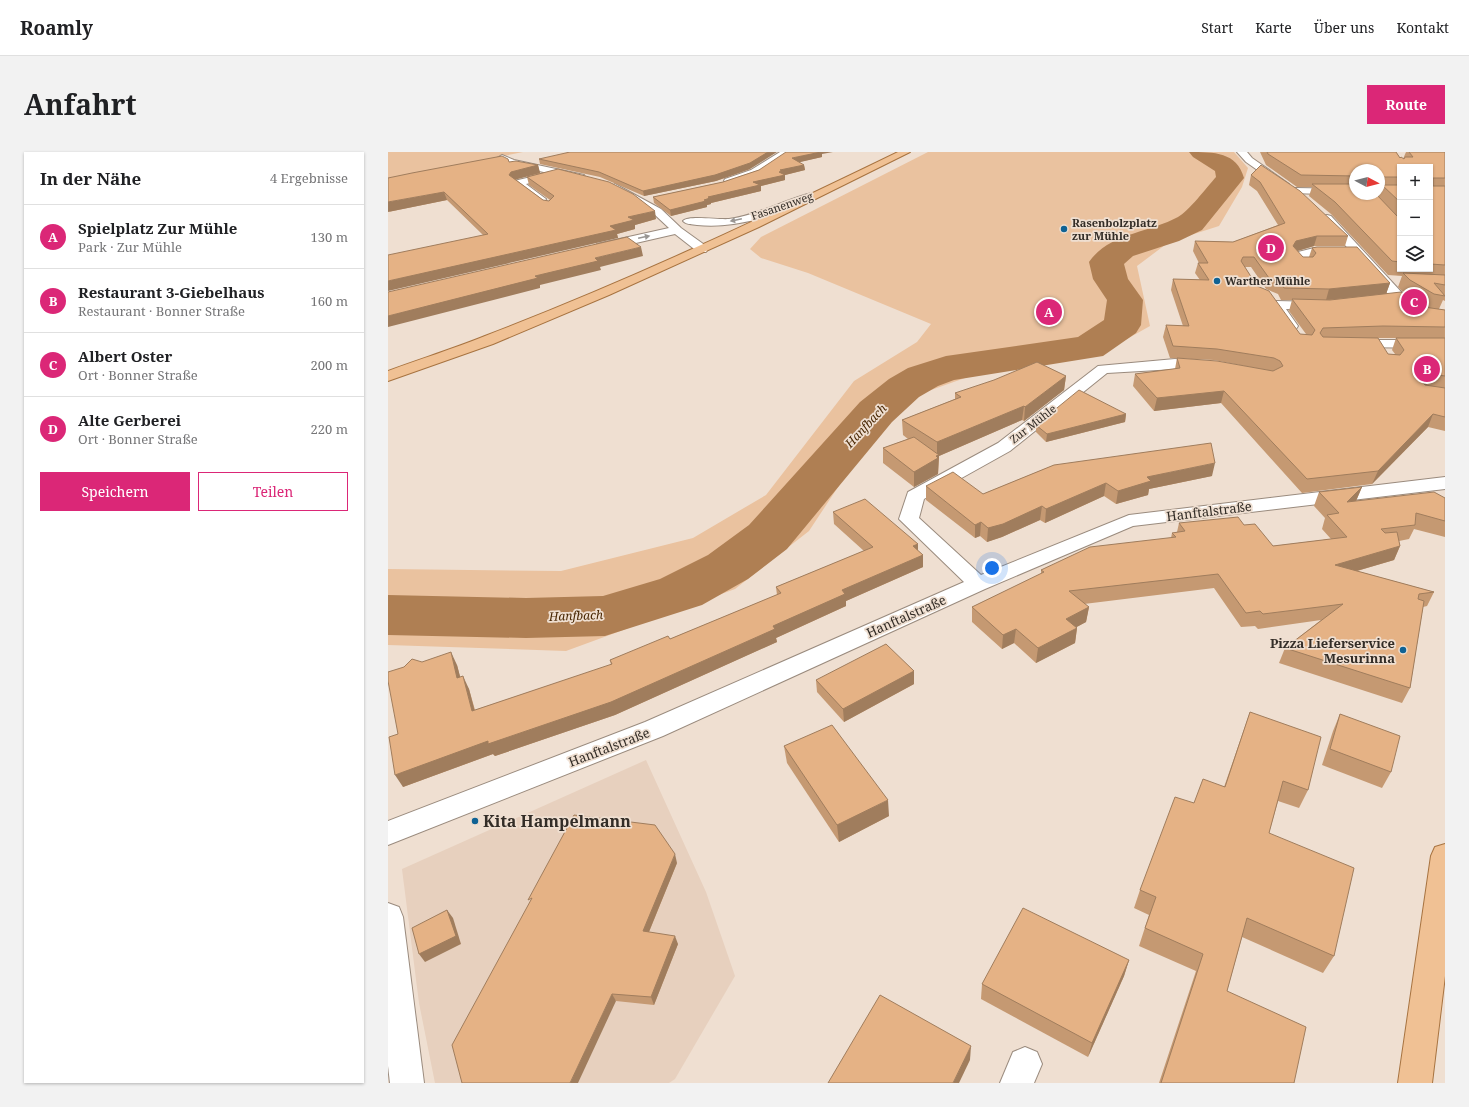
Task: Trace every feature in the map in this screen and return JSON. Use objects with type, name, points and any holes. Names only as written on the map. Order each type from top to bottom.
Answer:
[{"type":"main road","points":[[388,376],[501,336],[733,236],[905,152]]},
{"type":"main road","points":[[1415,1083],[1445,856]]},
{"type":"street","points":[[719,184],[755,172],[786,152]]},
{"type":"street","points":[[1242,152],[1249,160],[1308,201]]},
{"type":"street","points":[[523,154],[502,158],[511,162],[593,181]]},
{"type":"street","points":[[550,206],[518,183],[563,173]]},
{"type":"street","name":"Fasanenweg","points":[[608,185],[642,201],[657,211],[676,230],[702,249]]},
{"type":"street","name":"Fasanenweg","points":[[689,221],[714,223],[760,215],[826,191]]},
{"type":"street","points":[[1295,191],[1349,192]]},
{"type":"street","points":[[642,201],[658,198]]},
{"type":"street","name":"Fasanenweg","points":[[657,211],[733,236]]},
{"type":"street","points":[[1320,212],[1399,298],[1425,314],[1445,316]]},
{"type":"street","points":[[589,250],[676,230]]},
{"type":"street","points":[[1305,264],[1298,256],[1314,252],[1358,252]]},
{"type":"street","points":[[1314,252],[1324,263]]},
{"type":"street","points":[[1383,280],[1398,281]]},
{"type":"street","points":[[1384,300],[1399,298]]},
{"type":"street","points":[[1298,336],[1271,300],[1333,305]]},
{"type":"street","points":[[1340,344],[1382,349],[1445,344]]},
{"type":"street","name":"Zur Mühle","points":[[978,584],[909,519],[915,496],[1004,447],[1103,369],[1176,364],[1221,368]]},
{"type":"street","name":"Hanftalstraße","points":[[388,833],[654,729],[978,584],[1129,521],[1445,483]]},
{"type":"street","points":[[388,917],[407,1083]]},
{"type":"shaded area","points":[[388,152],[523,152],[388,180]]},
{"type":"shaded area","points":[[928,152],[1234,152],[1248,168],[1242,187],[1219,226],[1169,242],[1137,266],[1150,326],[1102,353],[1043,364],[979,373],[917,395],[877,428],[809,531],[735,589],[566,651],[388,645],[388,569],[561,571],[693,538],[766,495],[854,381],[917,342],[931,324],[808,273],[761,258],[750,249],[761,237]]},
{"type":"shaded area","points":[[646,760],[706,892],[735,976],[675,1079],[669,1083],[435,1083],[419,1003],[402,869]]},
{"type":"building","points":[[570,152],[768,152],[750,163],[715,175],[643,191],[599,172],[539,159]]},
{"type":"building","points":[[786,152],[821,152],[792,158],[804,165],[780,170],[783,171],[779,172],[785,175],[753,182],[760,185],[708,197],[710,198],[704,200],[706,201],[670,210],[653,197],[723,182],[759,170]]},
{"type":"building","points":[[1267,152],[1396,152],[1400,158],[1401,157],[1404,159],[1405,157],[1413,157],[1409,152],[1445,152],[1445,178],[1433,178],[1433,164],[1397,164],[1397,177],[1385,177],[1385,164],[1349,164],[1349,176],[1301,175]]},
{"type":"building","points":[[502,156],[508,159],[509,162],[516,161],[538,165],[511,172],[509,175],[543,200],[549,201],[554,196],[527,177],[558,169],[609,182],[633,194],[655,211],[628,217],[634,220],[610,226],[616,230],[388,281],[388,255],[488,234],[444,192],[388,202],[388,178]]},
{"type":"building","points":[[1261,165],[1300,191],[1348,236],[1317,236],[1296,241],[1293,246],[1303,257],[1313,257],[1316,253],[1312,248],[1317,247],[1357,247],[1390,283],[1329,289],[1284,288],[1281,283],[1269,278],[1254,257],[1243,257],[1241,261],[1257,286],[1269,291],[1300,334],[1312,335],[1315,330],[1292,299],[1330,300],[1401,292],[1424,307],[1445,310],[1445,327],[1383,326],[1323,328],[1320,333],[1323,337],[1378,338],[1388,354],[1400,355],[1404,350],[1396,338],[1445,338],[1445,376],[1431,374],[1425,376],[1422,382],[1425,385],[1445,388],[1445,417],[1433,414],[1378,471],[1307,479],[1224,391],[1157,398],[1135,374],[1180,368],[1177,358],[1217,361],[1273,371],[1283,366],[1280,361],[1274,358],[1217,349],[1173,346],[1166,325],[1189,326],[1173,279],[1209,280],[1198,263],[1208,263],[1195,241],[1233,242],[1285,223],[1260,182],[1251,175]]},
{"type":"building","points":[[1312,184],[1349,184],[1349,200],[1382,200],[1397,216],[1397,262],[1392,261],[1335,202]]},
{"type":"building","points":[[1385,185],[1397,185],[1397,199],[1385,188]]},
{"type":"building","points":[[1433,186],[1445,186],[1445,265],[1433,264]]},
{"type":"building","points":[[627,237],[641,247],[595,258],[598,261],[535,276],[538,278],[388,316],[388,292]]},
{"type":"building","points":[[1403,273],[1445,275],[1445,285],[1434,283],[1445,296],[1434,294],[1410,280]]},
{"type":"building","points":[[1037,362],[1066,376],[1025,407],[1024,406],[937,442],[902,420],[961,397],[955,393],[994,380]]},
{"type":"building","points":[[1079,390],[1126,414],[1047,434],[1036,425]]},
{"type":"building","points":[[914,437],[939,455],[936,456],[938,458],[914,472],[883,448]]},
{"type":"building","points":[[1211,443],[1215,463],[1147,477],[1151,481],[1118,491],[1106,483],[1046,509],[1042,506],[1003,524],[988,528],[981,522],[975,525],[926,486],[953,472],[983,494],[1054,465]]},
{"type":"building","points":[[1362,487],[1347,502],[1434,492],[1445,498],[1445,521],[1416,513],[1415,525],[1381,529],[1385,533],[1397,532],[1400,546],[1335,565],[1434,592],[1419,594],[1418,599],[1424,601],[1410,688],[1285,648],[1343,604],[1263,614],[1260,611],[1246,613],[1218,574],[1069,591],[1089,607],[1066,619],[1077,628],[1038,648],[1016,629],[1003,635],[972,607],[1044,572],[1041,570],[1090,547],[1176,537],[1172,533],[1185,531],[1179,523],[1238,517],[1244,525],[1255,524],[1273,546],[1347,537],[1327,515],[1339,513],[1319,492]]},
{"type":"building","points":[[865,499],[918,544],[913,546],[923,555],[842,590],[845,594],[773,626],[775,629],[611,702],[488,744],[488,741],[395,775],[389,737],[398,734],[388,681],[388,672],[404,667],[412,659],[422,662],[451,652],[457,678],[463,676],[472,711],[612,664],[610,660],[668,636],[670,639],[781,593],[776,587],[873,547],[833,512]]},
{"type":"building","points":[[886,644],[914,671],[843,709],[816,680]]},
{"type":"building","points":[[1250,712],[1321,737],[1308,790],[1283,781],[1269,833],[1354,868],[1334,956],[1247,918],[1227,991],[1306,1027],[1294,1083],[1161,1083],[1203,954],[1145,928],[1156,897],[1140,890],[1175,797],[1194,803],[1203,779],[1225,787]]},
{"type":"building","points":[[1340,714],[1400,736],[1391,772],[1330,749]]},
{"type":"building","points":[[832,725],[888,800],[837,825],[784,746]]},
{"type":"building","points":[[574,815],[655,825],[675,854],[643,931],[675,936],[651,997],[612,994],[570,1083],[462,1083],[452,1045],[532,898],[528,900]]},
{"type":"building","points":[[1023,908],[1129,960],[1092,1043],[982,984]]},
{"type":"building","points":[[447,910],[456,936],[419,954],[412,928]]},
{"type":"building","points":[[880,995],[971,1046],[953,1083],[828,1083]]},
{"type":"waterway","name":"Hanfbach","points":[[388,615],[526,618],[605,616],[681,592],[728,567],[768,537],[876,412],[904,388],[923,377],[946,369],[1089,347],[1122,325],[1125,300],[1111,279],[1106,262],[1121,249],[1168,234],[1191,223],[1230,178],[1228,167],[1202,152]]},
{"type":"place","name":"Rasenbolzplatz zur Mühle","points":[[1064,229]]},
{"type":"place","name":"Alte Gerberei","points":[[1271,248]]},
{"type":"place","name":"Warther Mühle","points":[[1217,281]]},
{"type":"place","name":"Albert Oster","points":[[1414,302]]},
{"type":"place","name":"Spielplatz Zur Mühle","points":[[1049,312]]},
{"type":"place","name":"Restaurant 3-Giebelhaus","points":[[1427,369]]},
{"type":"place","name":"Pizza Lieferservice Mesurinna","points":[[1403,650]]},
{"type":"place","name":"Kita Hampelmann","points":[[475,821]]}]
